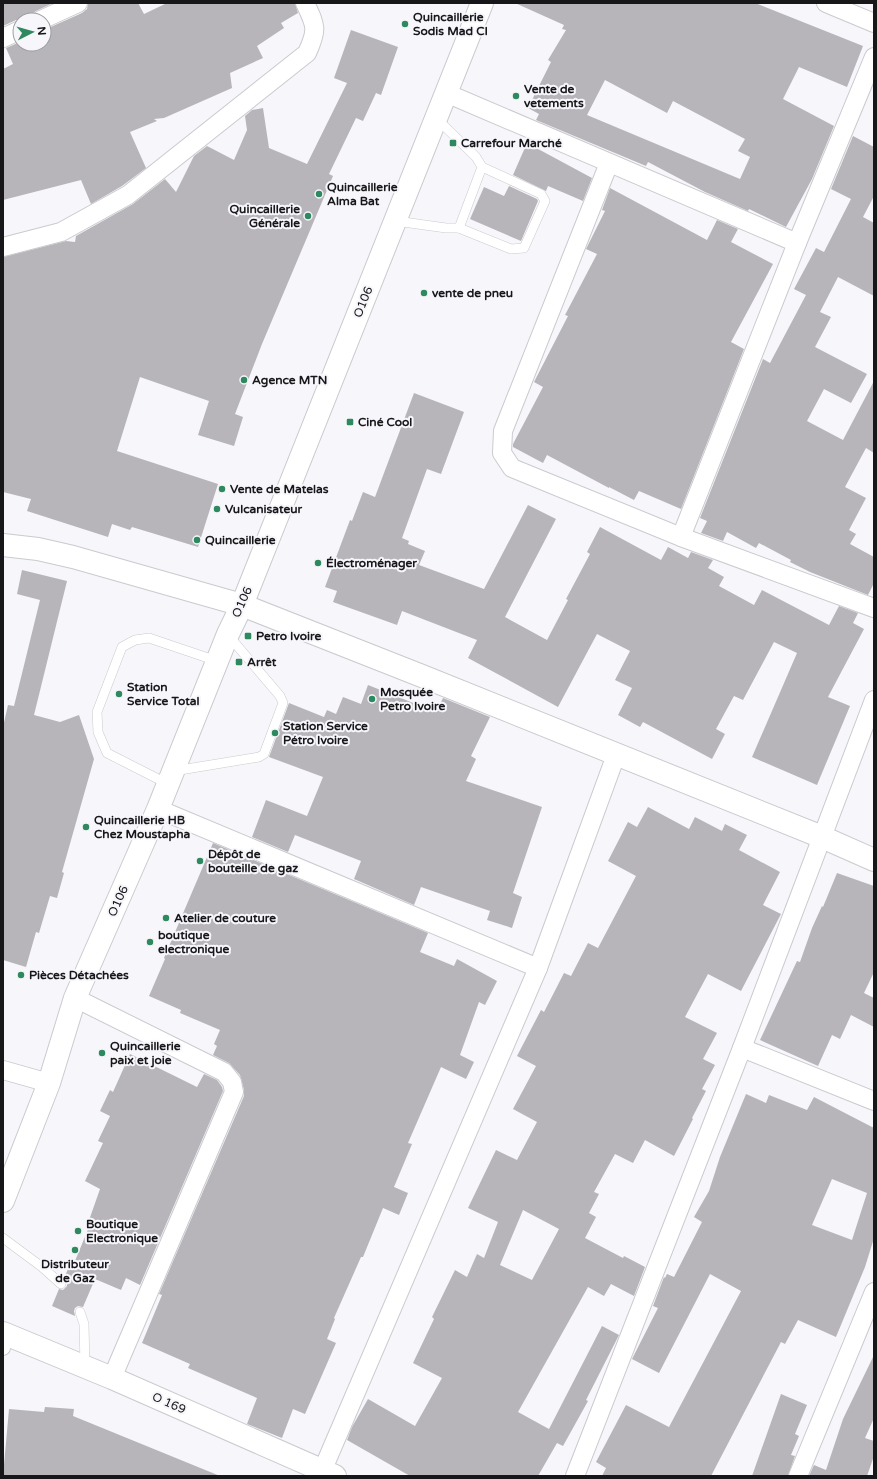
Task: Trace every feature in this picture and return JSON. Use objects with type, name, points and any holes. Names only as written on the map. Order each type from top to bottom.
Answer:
[{"type":"main road","name":"O106","points":[[3,1202],[49,1083],[75,998],[158,809],[228,634],[242,605],[482,3]]},
{"type":"main road","points":[[3,545],[38,549],[73,557],[242,605],[822,837],[874,860]]},
{"type":"main road","name":"O 169","points":[[3,1338],[112,1378],[325,1474]]},
{"type":"street","points":[[52,15],[78,3]]},
{"type":"street","points":[[3,247],[61,232],[128,195],[307,53],[315,36],[313,21],[305,3]]},
{"type":"street","points":[[826,3],[874,23]]},
{"type":"street","points":[[681,537],[874,57]]},
{"type":"street","points":[[446,93],[798,243]]},
{"type":"street","points":[[609,163],[503,431],[502,453],[512,468],[681,537],[874,608]]},
{"type":"street","points":[[575,1476],[742,1048],[874,700]]},
{"type":"street","points":[[325,1474],[538,968],[616,755]]},
{"type":"street","points":[[158,809],[538,968]]},
{"type":"street","points":[[75,998],[224,1072],[232,1082],[234,1092],[112,1378]]},
{"type":"street","points":[[742,1048],[874,1101]]},
{"type":"street","points":[[3,1070],[49,1083]]},
{"type":"street","points":[[798,1476],[874,1292]]},
{"type":"lane","points":[[395,220],[446,228],[459,228],[511,249],[524,248],[545,201],[541,194],[482,167],[476,157],[436,118]]},
{"type":"lane","points":[[459,228],[482,167]]},
{"type":"lane","points":[[217,661],[149,638],[135,640],[122,647],[97,712],[98,732],[107,753],[170,778],[259,757],[264,754],[283,703],[280,696],[228,634]]},
{"type":"lane","points":[[3,1238],[42,1267],[61,1284]]},
{"type":"lane","points":[[80,1312],[84,1324],[85,1367]]},
{"type":"building","points":[[3,3],[53,3],[35,12],[12,12],[12,22],[3,26]]},
{"type":"building","points":[[88,3],[138,3],[144,14],[167,3],[295,3],[298,13],[281,23],[284,28],[257,46],[263,58],[230,73],[232,88],[164,118],[154,119],[157,121],[130,132],[146,168],[122,186],[91,204],[81,180],[3,200],[3,69],[13,64],[6,48],[12,45],[12,52],[52,52],[52,26],[82,13],[87,9]]},
{"type":"building","points":[[515,3],[755,3],[863,46],[847,87],[799,67],[783,99],[834,126],[812,179],[786,227],[749,209],[748,211],[705,192],[648,162],[646,166],[536,120],[539,114],[528,108],[551,62],[548,60],[566,30],[562,29],[564,25]],"holes":[[[605,80],[667,113],[673,101],[745,139],[738,151],[750,157],[740,179],[587,115]]]},
{"type":"building","points":[[351,30],[398,47],[381,95],[376,93],[363,121],[356,118],[329,174],[333,176],[262,344],[235,414],[243,417],[234,446],[198,435],[209,401],[140,377],[117,451],[218,484],[198,547],[132,527],[130,530],[112,524],[108,537],[27,511],[31,499],[3,492],[3,257],[66,241],[75,242],[76,236],[133,204],[165,179],[176,192],[194,156],[207,146],[234,160],[247,130],[245,116],[252,110],[263,108],[269,148],[307,164],[347,83],[334,78]]},
{"type":"building","points":[[853,136],[874,147],[874,196],[863,217],[874,223],[874,296],[838,277],[820,312],[831,317],[815,347],[867,374],[851,403],[824,389],[807,421],[843,440],[874,381],[874,453],[866,448],[845,487],[866,498],[849,530],[856,534],[850,544],[874,557],[874,583],[868,595],[810,572],[759,543],[756,548],[727,532],[723,541],[701,533],[707,521],[700,518],[763,359],[770,363],[806,295],[794,289],[816,248],[824,252],[851,199],[831,189]]},
{"type":"building","points":[[527,143],[592,178],[583,201],[548,186],[546,191],[513,175]]},
{"type":"building","points":[[509,186],[537,199],[538,201],[521,241],[470,219],[484,187],[504,196]]},
{"type":"building","points":[[610,188],[707,240],[717,220],[738,229],[731,242],[773,264],[731,342],[744,349],[681,509],[639,491],[634,500],[547,455],[543,463],[513,447],[513,444],[543,387],[534,382],[568,316],[565,315],[597,254],[586,249],[605,211],[602,210]]},
{"type":"building","points":[[414,393],[464,412],[441,474],[427,469],[402,538],[409,541],[408,544],[425,551],[419,565],[484,589],[528,505],[556,519],[505,617],[547,640],[568,600],[566,599],[590,554],[587,552],[600,527],[661,560],[668,547],[688,558],[691,552],[713,560],[708,568],[724,577],[719,586],[754,605],[762,590],[829,625],[839,606],[858,613],[853,623],[864,629],[828,697],[850,706],[817,785],[752,757],[797,653],[774,642],[743,700],[734,696],[716,729],[725,734],[712,759],[643,722],[640,727],[618,715],[632,688],[615,680],[630,651],[597,634],[558,707],[468,658],[477,640],[402,611],[397,625],[333,602],[337,591],[325,587],[350,520],[352,521],[363,492],[375,497]]},
{"type":"building","points":[[22,570],[67,581],[34,715],[60,722],[79,715],[94,759],[62,872],[64,873],[57,898],[50,896],[39,933],[36,932],[26,967],[3,960],[3,727],[8,705],[14,706],[40,600],[17,594]]},
{"type":"building","points":[[368,685],[436,712],[443,698],[490,717],[471,756],[476,759],[466,781],[542,807],[513,893],[522,897],[512,928],[487,920],[490,911],[421,887],[414,905],[354,879],[361,861],[295,835],[288,852],[252,837],[266,800],[307,816],[323,777],[269,757],[289,703],[324,717],[327,710],[336,714],[343,697],[361,704]]},
{"type":"building","points":[[648,807],[689,829],[695,817],[722,831],[725,824],[747,835],[739,850],[780,872],[763,905],[781,914],[741,991],[708,974],[685,1017],[717,1033],[703,1059],[715,1065],[702,1089],[706,1091],[674,1156],[645,1140],[633,1163],[615,1154],[594,1192],[599,1194],[589,1213],[596,1217],[585,1238],[623,1258],[624,1256],[645,1267],[634,1296],[611,1284],[604,1296],[588,1287],[518,1412],[549,1429],[602,1326],[619,1335],[586,1400],[588,1401],[563,1446],[557,1443],[538,1476],[410,1476],[347,1440],[352,1427],[368,1399],[415,1426],[442,1378],[413,1363],[434,1319],[432,1317],[455,1270],[467,1277],[477,1254],[484,1258],[498,1222],[468,1208],[496,1150],[517,1160],[537,1122],[513,1109],[536,1066],[517,1056],[541,1010],[544,1012],[564,973],[571,976],[588,943],[598,948],[636,876],[608,861],[628,822],[637,827]],"holes":[[[523,1210],[559,1229],[532,1280],[500,1265]]]},
{"type":"building","points":[[213,843],[428,933],[420,952],[454,966],[457,959],[497,981],[485,1005],[479,1002],[460,1055],[474,1062],[466,1079],[441,1067],[408,1143],[412,1144],[394,1187],[408,1193],[399,1215],[383,1208],[363,1257],[361,1257],[334,1318],[335,1319],[327,1339],[336,1343],[305,1414],[293,1409],[282,1438],[247,1424],[257,1398],[188,1368],[190,1364],[142,1343],[162,1295],[159,1294],[244,1096],[240,1075],[229,1063],[213,1055],[217,1046],[214,1044],[220,1030],[180,1013],[181,1010],[149,996]]},
{"type":"building","points":[[837,873],[874,886],[874,972],[864,993],[874,998],[874,1027],[851,1015],[840,1039],[832,1035],[818,1066],[760,1040],[797,961],[800,962],[812,928],[822,906],[823,907]]},
{"type":"building","points":[[130,1054],[197,1087],[204,1074],[217,1080],[223,1091],[140,1285],[126,1278],[121,1290],[95,1279],[83,1307],[78,1306],[75,1308],[75,1316],[52,1306],[59,1289],[63,1290],[67,1286],[67,1282],[64,1278],[72,1260],[75,1261],[89,1227],[87,1226],[100,1189],[85,1181],[103,1143],[98,1141],[110,1116],[100,1111],[110,1090],[113,1092]]},
{"type":"building","points":[[746,1094],[766,1103],[769,1095],[807,1110],[814,1097],[874,1128],[874,1238],[865,1267],[836,1337],[798,1320],[785,1344],[781,1342],[711,1476],[602,1476],[606,1468],[596,1462],[626,1405],[669,1427],[741,1291],[710,1274],[659,1373],[632,1359],[658,1308],[653,1306],[664,1277],[665,1278],[667,1274],[674,1277],[702,1222],[694,1217],[709,1191],[720,1157]],"holes":[[[832,1179],[867,1193],[852,1240],[812,1225]]]},
{"type":"building","points":[[874,1355],[874,1418],[865,1438],[874,1441],[874,1456],[867,1476],[809,1476],[814,1465],[826,1470],[843,1419]]},
{"type":"building","points":[[781,1394],[807,1405],[795,1434],[799,1436],[791,1455],[795,1456],[788,1476],[752,1476]]},
{"type":"building","points":[[45,1407],[74,1409],[73,1416],[220,1476],[3,1476],[9,1409],[44,1412]]},
{"type":"place","name":"Quincaillerie Sodis Mad CI","points":[[405,24]]},
{"type":"place","name":"Vente de vetements","points":[[516,96]]},
{"type":"place","name":"Carrefour Marché","points":[[453,143]]},
{"type":"place","name":"Quincaillerie Alma Bat","points":[[319,194]]},
{"type":"place","name":"Quincaillerie Générale","points":[[308,216]]},
{"type":"place","name":"vente de pneu","points":[[424,293]]},
{"type":"place","name":"Agence MTN","points":[[244,380]]},
{"type":"place","name":"Ciné Cool","points":[[350,422]]},
{"type":"place","name":"Vente de Matelas","points":[[222,489]]},
{"type":"place","name":"Vulcanisateur","points":[[217,509]]},
{"type":"place","name":"Quincaillerie","points":[[197,540]]},
{"type":"place","name":"Électroménager","points":[[318,563]]},
{"type":"place","name":"Petro Ivoire","points":[[248,636]]},
{"type":"place","name":"Arrêt","points":[[239,662]]},
{"type":"place","name":"Station Service Total","points":[[119,694]]},
{"type":"place","name":"Mosquée Petro Ivoire","points":[[372,699]]},
{"type":"place","name":"Station Service Pétro Ivoire","points":[[275,733]]},
{"type":"place","name":"Quincaillerie HB Chez Moustapha","points":[[86,827]]},
{"type":"place","name":"Dépôt de bouteille de gaz","points":[[200,861]]},
{"type":"place","name":"Atelier de couture","points":[[166,918]]},
{"type":"place","name":"boutique electronique","points":[[150,942]]},
{"type":"place","name":"Pièces Détachées","points":[[21,975]]},
{"type":"place","name":"Quincaillerie paix et joie","points":[[102,1053]]},
{"type":"place","name":"Boutique Electronique","points":[[78,1231]]},
{"type":"place","name":"Distributeur de Gaz","points":[[75,1250]]}]
